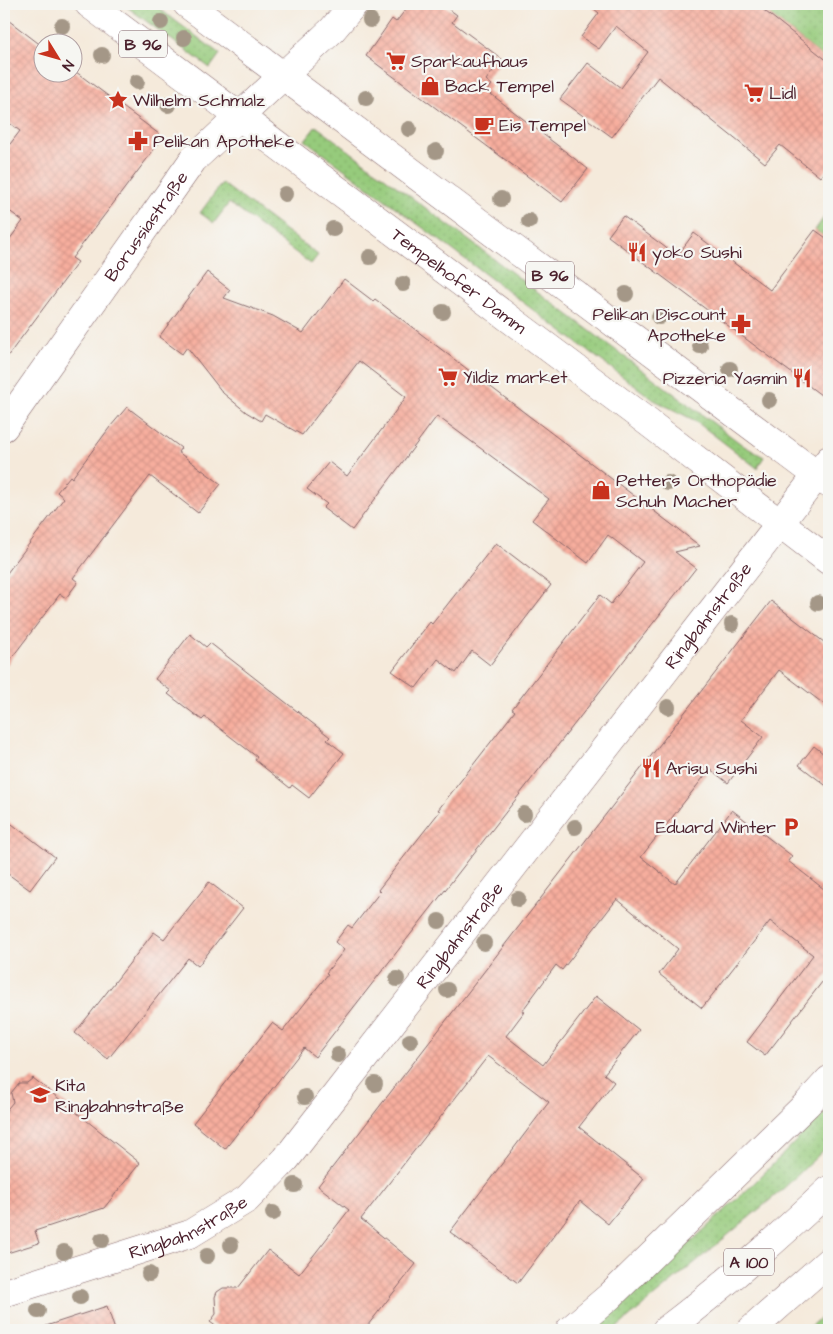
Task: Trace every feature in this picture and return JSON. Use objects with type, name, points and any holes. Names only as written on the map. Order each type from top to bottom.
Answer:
[{"type":"main road","name":"Tempelhofer Damm","points":[[89,4],[829,561]]},
{"type":"main road","name":"B 96","points":[[187,4],[825,473]]},
{"type":"main road","name":"Borussiastraße","points":[[4,427],[193,160],[332,30],[354,4]]},
{"type":"main road","name":"Ringbahnstraße","points":[[4,1294],[190,1234],[234,1208],[256,1191],[286,1160],[780,523],[825,473]]},
{"type":"main road","points":[[570,1330],[610,1296],[807,1104],[829,1080]]},
{"type":"main road","name":"A 100","points":[[666,1330],[690,1312],[791,1226],[829,1190]]},
{"type":"main road","name":"A 100","points":[[751,1330],[829,1262]]},
{"type":"green space","points":[[123,4],[153,4],[220,54],[210,68]]},
{"type":"green space","points":[[756,4],[829,4],[829,62]]},
{"type":"green space","points":[[316,126],[744,446],[764,457],[757,468],[694,420],[654,400],[305,140]]},
{"type":"green space","points":[[222,183],[318,255],[311,264],[229,203],[214,223],[200,213]]},
{"type":"green space","points":[[829,210],[829,240],[815,230]]},
{"type":"green space","points":[[829,1108],[829,1145],[782,1190],[614,1330],[595,1330],[748,1189]]},
{"type":"green space","points":[[829,1310],[829,1330],[806,1330]]},
{"type":"building","points":[[410,4],[442,4],[457,15],[452,22],[502,59],[486,80],[492,85],[487,91],[588,169],[562,202],[366,56],[392,19],[396,22]]},
{"type":"building","points":[[588,4],[756,4],[829,62],[829,166],[820,177],[780,145],[765,163],[658,77],[612,137],[560,99],[588,63],[621,88],[648,52],[616,26],[599,49],[581,37],[599,13]]},
{"type":"building","points":[[4,17],[32,38],[32,82],[82,82],[82,76],[159,134],[159,143],[72,258],[78,262],[4,361],[4,247],[23,221],[4,207],[4,152],[20,131],[4,119]]},
{"type":"building","points":[[623,216],[677,256],[694,233],[770,290],[815,230],[829,240],[829,401],[608,236]]},
{"type":"building","points":[[207,272],[230,290],[224,298],[273,316],[303,333],[344,279],[373,301],[375,299],[700,546],[675,552],[696,568],[315,1057],[304,1048],[225,1149],[193,1123],[272,1023],[283,1031],[328,974],[326,973],[344,950],[335,942],[348,925],[352,928],[380,892],[378,890],[515,711],[512,709],[600,595],[611,604],[643,562],[608,535],[588,563],[532,520],[549,499],[437,416],[352,530],[323,508],[327,504],[307,489],[329,462],[347,476],[406,397],[359,361],[302,435],[265,414],[261,421],[246,412],[223,393],[187,347],[182,354],[159,337]]},
{"type":"building","points":[[127,407],[181,448],[178,452],[221,484],[198,513],[150,476],[73,578],[78,582],[66,598],[60,594],[4,668],[4,577],[64,498],[57,492],[70,476],[72,478]]},
{"type":"building","points":[[496,543],[551,585],[490,665],[472,651],[456,673],[438,659],[416,688],[392,671]]},
{"type":"building","points":[[771,601],[829,646],[829,708],[779,670],[741,720],[763,737],[728,783],[710,769],[641,857],[675,884],[732,810],[792,856],[788,861],[829,893],[829,973],[765,1056],[747,1042],[813,955],[770,921],[702,1008],[659,974],[678,949],[617,899],[562,970],[556,965],[506,1036],[543,1065],[596,996],[639,1030],[604,1074],[614,1082],[579,1127],[644,1179],[608,1224],[580,1201],[518,1283],[450,1232],[549,1102],[488,1056],[361,1219],[416,1264],[364,1330],[221,1330],[210,1322],[216,1314],[215,1297],[217,1292],[223,1288],[238,1288],[268,1250],[299,1274],[349,1210],[318,1186]]},
{"type":"building","points":[[190,634],[206,647],[210,643],[330,737],[327,740],[344,753],[309,798],[292,785],[290,788],[255,760],[257,757],[205,717],[202,720],[168,694],[171,691],[155,679]]},
{"type":"building","points":[[814,746],[829,758],[829,788],[799,765]]},
{"type":"building","points":[[4,818],[55,857],[30,890],[4,871]]},
{"type":"building","points":[[209,882],[243,908],[198,966],[188,958],[108,1059],[75,1033],[154,932],[164,939]]},
{"type":"building","name":"Kita Ringbahnstraße","points":[[33,1078],[140,1163],[104,1208],[35,1231],[39,1243],[4,1254],[4,1124],[6,1121],[4,1113],[13,1102],[11,1093],[19,1083],[27,1083]]},
{"type":"building","points":[[107,1306],[115,1330],[46,1330],[46,1326]]},
{"type":"place","name":"Sparkaufhaus","points":[[396,61]]},
{"type":"place","name":"Back Tempel","points":[[430,86]]},
{"type":"place","name":"Lidl","points":[[754,93]]},
{"type":"place","name":"Wilhelm Schmalz","points":[[118,100]]},
{"type":"place","name":"Eis Tempel","points":[[484,125]]},
{"type":"place","name":"Pelikan Apotheke","points":[[138,141]]},
{"type":"place","name":"yoko Sushi","points":[[637,252]]},
{"type":"place","name":"Pelikan Discount Apotheke","points":[[741,324]]},
{"type":"place","name":"Yildiz market","points":[[448,377]]},
{"type":"place","name":"Pizzeria Yasmin","points":[[802,378]]},
{"type":"place","name":"Petters Orthopädie Schuh Macher","points":[[601,490]]},
{"type":"place","name":"Arisu Sushi","points":[[651,768]]},
{"type":"place","name":"Eduard Winter","points":[[791,827]]},
{"type":"place","name":"Kita Ringbahnstraße","points":[[40,1095]]}]
